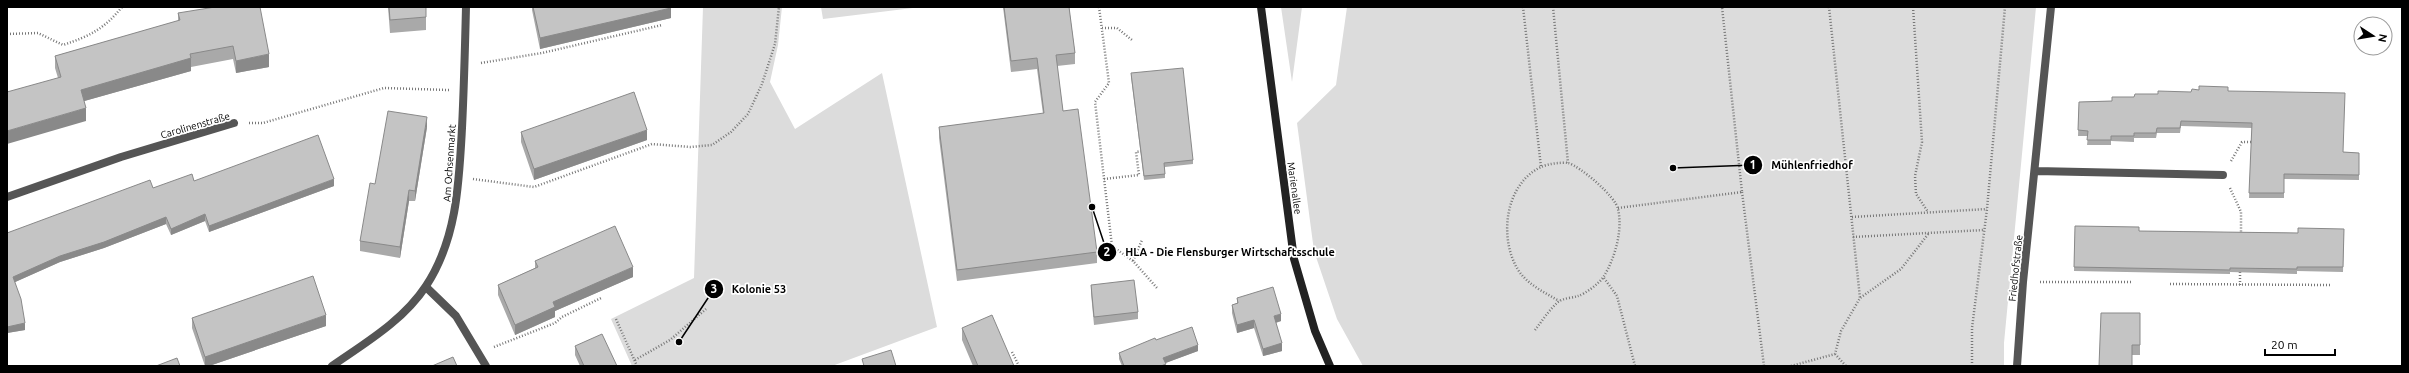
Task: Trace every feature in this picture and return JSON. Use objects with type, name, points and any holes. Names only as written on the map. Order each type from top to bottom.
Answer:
[{"type":"main road","name":"Marienallee","points":[[1261,7],[1294,259],[1315,331],[1330,366]]},
{"type":"street","name":"Am Ochsenmarkt","points":[[332,366],[386,329],[414,302],[426,287],[438,266],[447,244],[455,211],[460,177],[466,7]]},
{"type":"street","name":"Friedhofstraße","points":[[2017,366],[2023,282],[2036,171],[2051,7]]},
{"type":"street","name":"Carolinenstraße","points":[[7,197],[121,157],[234,123]]},
{"type":"street","points":[[2036,171],[2223,175]]},
{"type":"street","points":[[426,287],[456,316],[486,366]]},
{"type":"path","points":[[460,177],[534,187],[652,144],[690,147],[712,146],[731,132],[748,114],[762,84],[775,44],[779,7]]},
{"type":"path","points":[[1099,7],[1109,83],[1095,102],[1112,246],[1133,261],[1157,288]]},
{"type":"path","points":[[1523,7],[1541,167]]},
{"type":"path","points":[[1553,7],[1568,163]]},
{"type":"path","points":[[1722,7],[1742,192],[1764,366]]},
{"type":"path","points":[[1830,7],[1860,298]]},
{"type":"path","points":[[1913,7],[1922,142],[1915,176],[1916,194],[1928,212]]},
{"type":"path","points":[[1972,366],[1972,328],[1987,209],[2005,7]]},
{"type":"path","points":[[7,34],[38,33],[64,45],[90,36],[110,22],[121,8]]},
{"type":"path","points":[[464,66],[542,53],[662,25]]},
{"type":"path","points":[[1102,28],[1117,28],[1132,40]]},
{"type":"path","name":"Carolinenstraße","points":[[234,123],[263,123],[384,88],[464,91]]},
{"type":"path","points":[[2241,241],[2241,212],[2223,175],[2242,142],[2258,142]]},
{"type":"path","points":[[1104,179],[1139,175],[1136,152],[1149,150]]},
{"type":"path","points":[[1535,330],[1559,301],[1580,296],[1604,278],[1613,258],[1619,235],[1618,208],[1602,188],[1583,172],[1568,163],[1541,167],[1528,176],[1516,193],[1506,218],[1507,240],[1517,268],[1532,285],[1559,301]]},
{"type":"path","points":[[1618,208],[1742,192]]},
{"type":"path","points":[[1852,217],[1987,209]]},
{"type":"path","points":[[1853,237],[1984,230]]},
{"type":"path","points":[[1835,354],[1841,331],[1860,298],[1901,269],[1929,233]]},
{"type":"path","points":[[1133,261],[1142,240]]},
{"type":"path","points":[[2240,263],[2240,285]]},
{"type":"path","points":[[1604,278],[1616,296],[1635,366]]},
{"type":"path","points":[[2023,282],[2131,282]]},
{"type":"path","points":[[2170,284],[2331,284]]},
{"type":"path","points":[[478,353],[555,323],[562,317],[601,298]]},
{"type":"path","points":[[635,360],[670,340],[706,309]]},
{"type":"path","points":[[616,319],[637,366]]},
{"type":"path","points":[[1012,352],[1019,366]]},
{"type":"path","points":[[1792,366],[1835,354]]},
{"type":"path","points":[[1835,354],[1846,366]]},
{"type":"shaded area","points":[[703,7],[782,7],[778,45],[770,82],[795,129],[882,73],[937,327],[832,366],[632,366],[611,319],[694,278]]},
{"type":"shaded area","points":[[821,7],[921,7],[823,19]]},
{"type":"shaded area","points":[[1281,7],[1302,7],[1292,82]]},
{"type":"shaded area","points":[[1347,7],[2036,7],[2004,343],[2004,366],[1363,366],[1337,319],[1314,251],[1297,123],[1336,85]]},
{"type":"building","points":[[215,7],[260,7],[269,54],[236,61],[233,46],[190,54],[191,58],[81,90],[86,108],[7,131],[7,92],[61,77],[55,56],[180,20],[178,13]]},
{"type":"building","points":[[389,7],[426,7],[426,17],[390,20]]},
{"type":"building","points":[[533,7],[671,7],[671,8],[540,38]]},
{"type":"building","points":[[1004,7],[1069,7],[1075,53],[1056,55],[1063,111],[1078,109],[1097,252],[957,270],[939,127],[1044,113],[1037,58],[1011,61]]},
{"type":"building","points":[[1183,68],[1193,160],[1164,163],[1165,174],[1144,176],[1131,73]]},
{"type":"building","points":[[2199,86],[2228,87],[2228,91],[2345,93],[2343,152],[2359,153],[2359,175],[2284,174],[2284,193],[2249,193],[2252,123],[2181,121],[2180,128],[2157,128],[2156,133],[2134,133],[2134,136],[2111,136],[2111,140],[2087,140],[2088,131],[2078,130],[2079,102],[2112,101],[2112,97],[2134,97],[2135,94],[2158,94],[2158,91],[2191,92],[2192,89],[2199,90]]},
{"type":"building","points":[[634,92],[647,130],[534,169],[521,132]]},
{"type":"building","points":[[388,111],[427,117],[415,191],[409,190],[400,247],[360,241],[370,183],[375,184]]},
{"type":"building","points":[[318,135],[334,179],[209,226],[205,214],[171,229],[166,217],[104,242],[60,256],[13,277],[21,299],[25,323],[7,327],[7,233],[150,180],[153,188],[192,174],[194,181]]},
{"type":"building","points":[[615,226],[633,267],[553,302],[555,307],[515,325],[498,285],[538,267],[535,261]]},
{"type":"building","points":[[2075,226],[2139,227],[2139,231],[2298,233],[2298,228],[2344,229],[2343,267],[2297,267],[2297,269],[2230,268],[2230,270],[2074,267]]},
{"type":"building","points":[[313,276],[326,315],[205,357],[192,318]]},
{"type":"building","points":[[1134,280],[1138,312],[1094,317],[1091,285]]},
{"type":"building","points":[[1273,287],[1281,314],[1274,316],[1282,343],[1263,349],[1254,320],[1237,325],[1232,305],[1238,303],[1237,298]]},
{"type":"building","points":[[2101,313],[2140,313],[2140,345],[2132,345],[2132,366],[2099,366]]},
{"type":"building","points":[[992,315],[1014,366],[978,366],[962,328]]},
{"type":"building","points":[[1192,327],[1198,345],[1163,358],[1166,364],[1161,366],[1124,366],[1119,353],[1155,338],[1156,340]]},
{"type":"building","points":[[602,334],[617,366],[584,366],[575,346]]},
{"type":"building","points":[[891,350],[896,366],[864,366],[862,359]]},
{"type":"building","points":[[453,357],[457,366],[432,366]]},
{"type":"building","points":[[177,358],[180,366],[156,366]]},
{"type":"place","name":"Mühlenfriedhof","points":[[1673,168]]},
{"type":"place","name":"HLA - Die Flensburger Wirtschaftsschule","points":[[1092,207]]},
{"type":"place","name":"Kolonie 53","points":[[679,342]]}]
